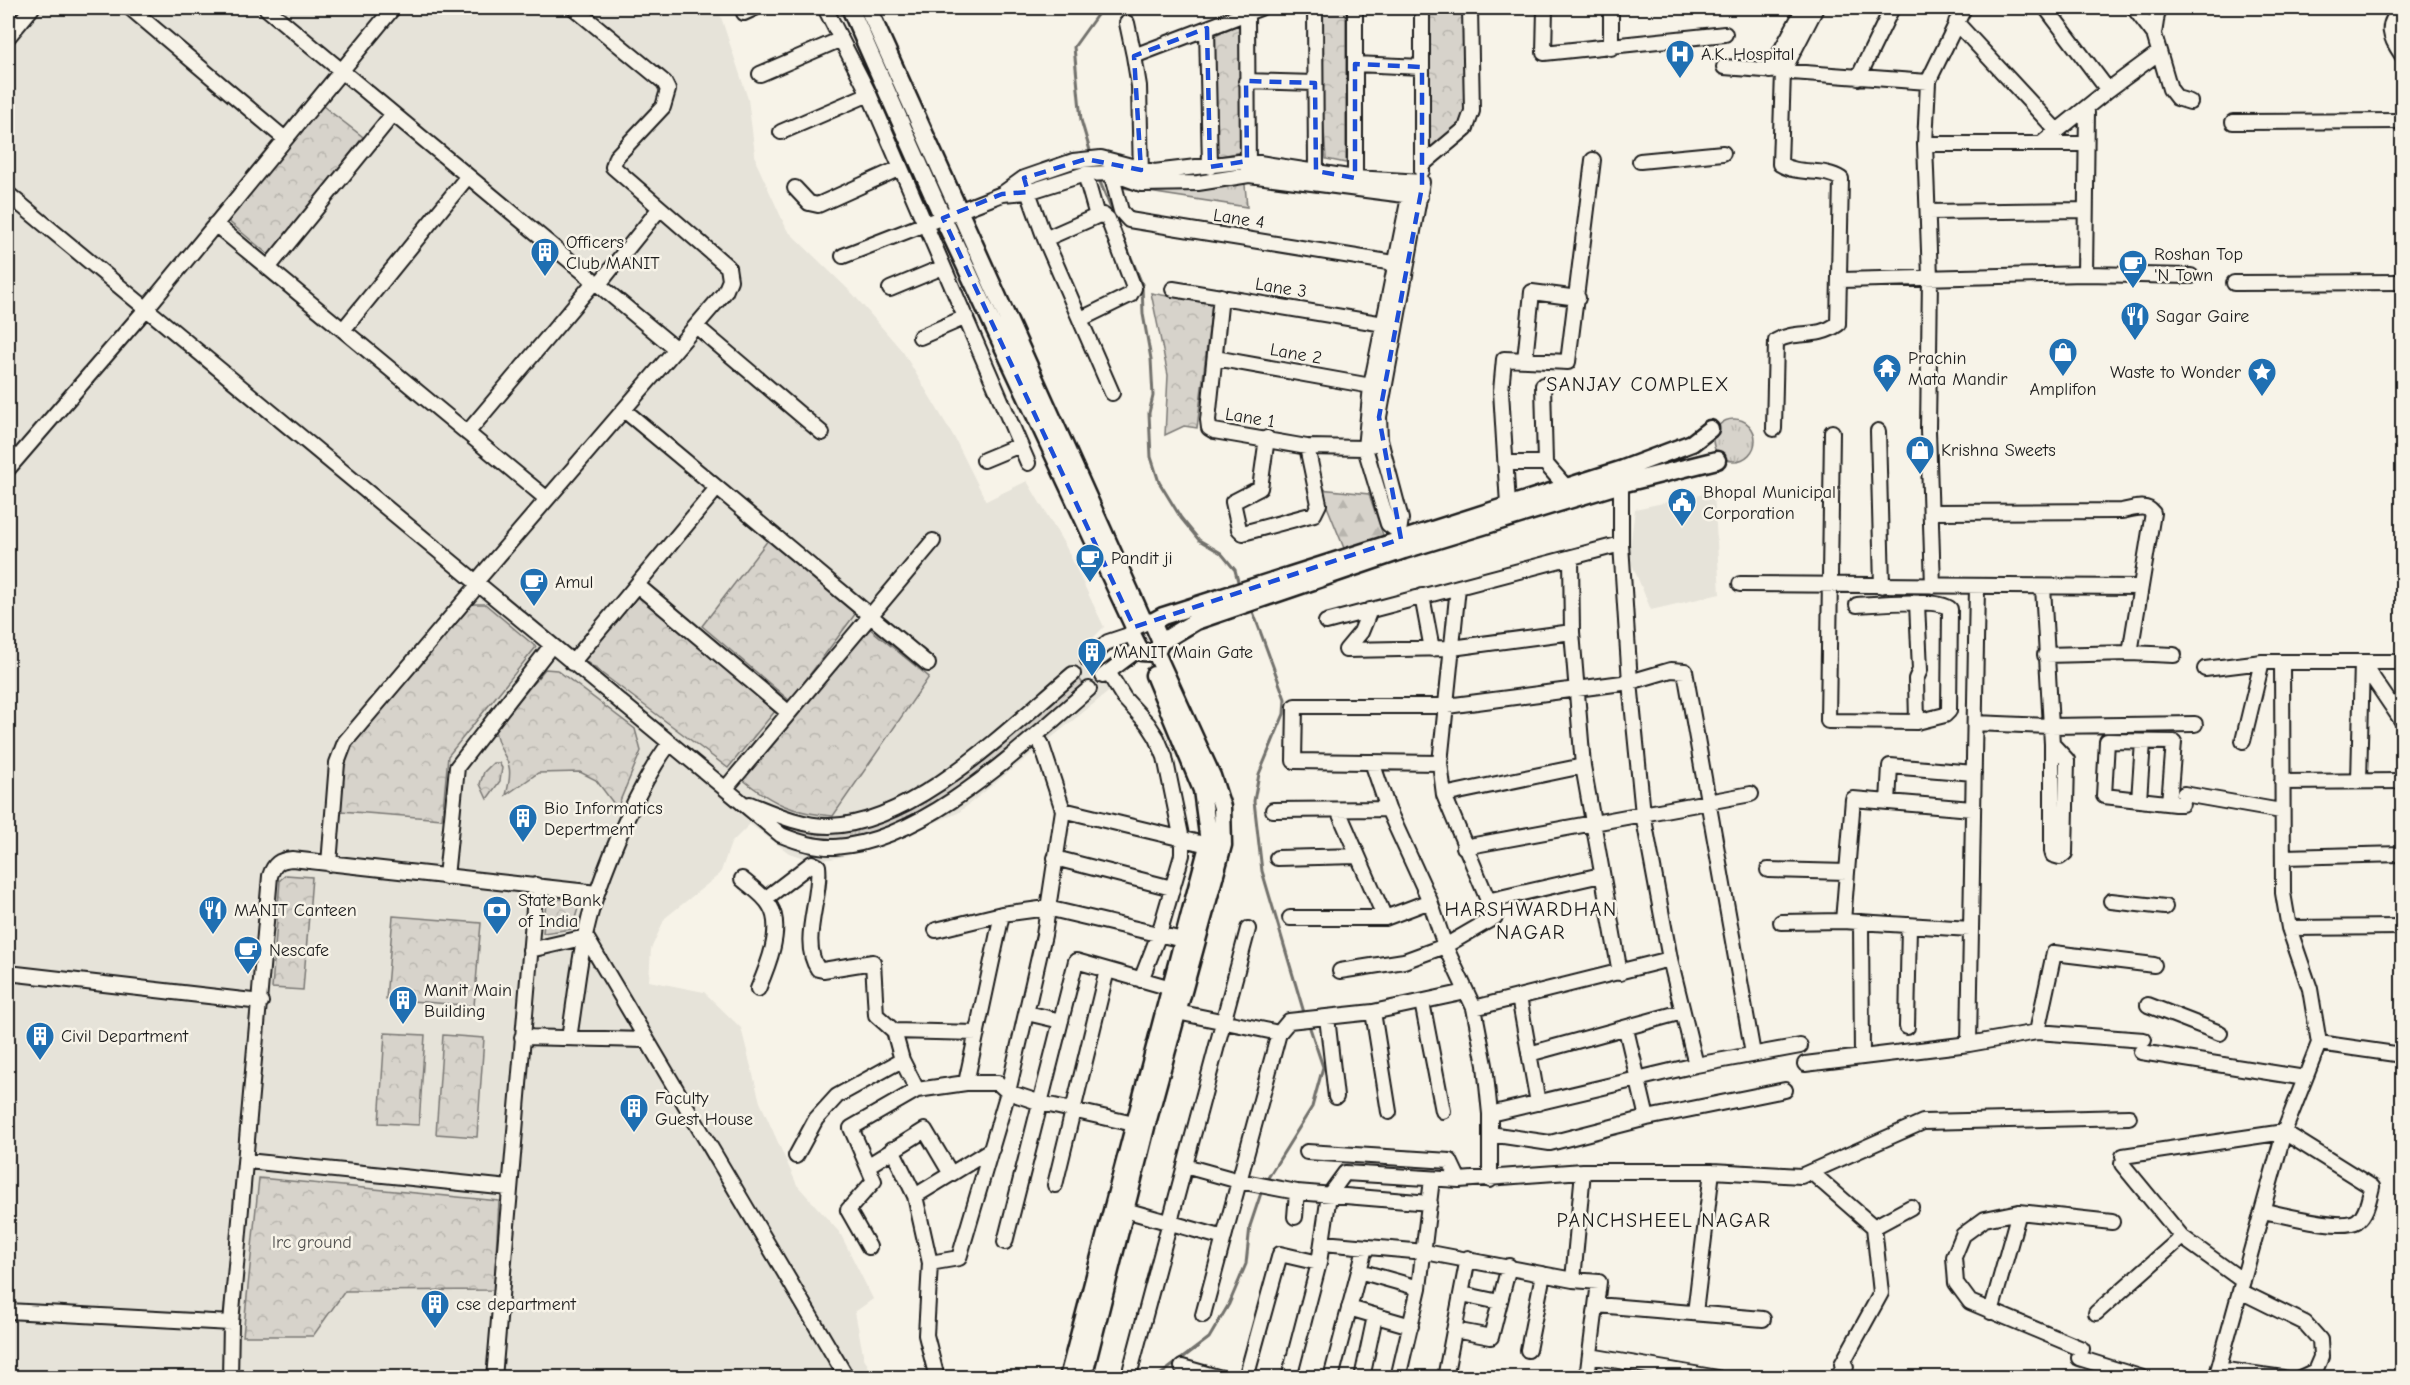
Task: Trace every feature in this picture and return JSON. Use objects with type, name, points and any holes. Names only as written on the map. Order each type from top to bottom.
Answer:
[{"type":"main road","points":[[850,8],[943,218],[1212,776],[1221,807],[1222,845],[1083,1377]]},
{"type":"main road","points":[[868,8],[1145,638],[1202,790],[1209,828],[1208,845],[1068,1377]]},
{"type":"main road","points":[[1401,541],[1621,477],[1692,443],[1710,429]]},
{"type":"main road","points":[[1145,638],[1162,615],[1232,601],[1508,505],[1566,488],[1717,460]]},
{"type":"street","points":[[8,37],[32,8]]},
{"type":"street","points":[[130,8],[285,139]]},
{"type":"street","points":[[266,8],[676,349]]},
{"type":"street","points":[[8,469],[146,309],[393,8]]},
{"type":"street","points":[[329,864],[337,763],[345,742],[547,499],[725,292],[731,274],[728,267],[613,167],[616,157],[663,106],[668,90],[664,82],[574,8]]},
{"type":"street","points":[[825,8],[839,40],[869,94],[1028,463]]},
{"type":"street","points":[[1315,8],[1316,171]]},
{"type":"street","points":[[1355,8],[1355,184]]},
{"type":"street","points":[[1401,541],[1388,524],[1365,448],[1371,386],[1390,325],[1422,165],[1422,8]]},
{"type":"street","points":[[1422,165],[1466,128],[1470,122],[1472,111],[1470,8]]},
{"type":"street","points":[[1545,8],[1544,53],[1611,48],[1725,34]]},
{"type":"street","points":[[1611,8],[1611,48]]},
{"type":"street","points":[[1774,429],[1776,341],[1786,336],[1824,334],[1838,324],[1841,280],[1841,179],[1832,174],[1792,171],[1780,164],[1776,72],[1804,8]]},
{"type":"street","points":[[1776,72],[1816,8]]},
{"type":"street","points":[[1858,78],[1892,8]]},
{"type":"street","points":[[1933,586],[1930,277],[1925,144],[1928,82],[1964,8]]},
{"type":"street","points":[[2046,8],[2108,90]]},
{"type":"street","points":[[2134,8],[2154,33]]},
{"type":"street","points":[[2158,8],[2154,33],[2170,89],[2177,98],[2190,102]]},
{"type":"street","points":[[1134,56],[1254,10],[1246,81],[1248,168]]},
{"type":"street","points":[[2403,10],[2392,19],[2390,32],[2403,55]]},
{"type":"street","points":[[1956,22],[2057,131]]},
{"type":"street","points":[[1127,23],[1139,86],[1141,177]]},
{"type":"street","points":[[1208,28],[1210,166]]},
{"type":"street","points":[[760,74],[839,40]]},
{"type":"street","points":[[2041,144],[2158,53]]},
{"type":"street","points":[[1355,64],[1422,67]]},
{"type":"street","points":[[1724,67],[1928,82]]},
{"type":"street","points":[[1246,81],[1315,83]]},
{"type":"street","points":[[781,132],[869,94]]},
{"type":"street","points":[[2085,274],[2087,109]]},
{"type":"street","points":[[268,268],[393,114]]},
{"type":"street","points":[[2233,122],[2403,121]]},
{"type":"street","points":[[1925,144],[2085,144]]},
{"type":"street","points":[[1640,161],[1723,153]]},
{"type":"street","points":[[843,256],[1002,194],[1024,178],[1086,159],[1101,158],[1141,177],[1154,172],[1210,166],[1316,171],[1355,184],[1417,182]]},
{"type":"street","points":[[1508,505],[1502,391],[1504,359],[1568,362],[1578,298],[1593,160]]},
{"type":"street","points":[[795,188],[809,202],[818,204],[900,168]]},
{"type":"street","points":[[1002,194],[1028,192],[1097,173],[1198,183],[1248,168],[1355,184],[1415,197]]},
{"type":"street","points":[[1097,173],[1098,216]]},
{"type":"street","name":"Lane 4","points":[[1097,173],[1120,211],[1129,220],[1394,263]]},
{"type":"street","points":[[343,330],[468,176]]},
{"type":"street","points":[[1024,178],[1045,239],[1112,393]]},
{"type":"street","points":[[8,194],[781,835],[804,844],[835,847],[872,838],[912,824],[982,780],[1089,689]]},
{"type":"street","points":[[1401,541],[1401,519],[1380,440],[1379,417],[1390,325],[1394,263],[1415,197]]},
{"type":"street","points":[[466,433],[660,208]]},
{"type":"street","points":[[1928,212],[2085,210]]},
{"type":"street","points":[[1045,239],[1098,216],[1104,215],[1108,219],[1134,288],[1131,295],[1081,319]]},
{"type":"street","points":[[215,224],[547,499]]},
{"type":"street","points":[[890,290],[942,267]]},
{"type":"street","points":[[1841,280],[2085,274],[2191,276]]},
{"type":"street","points":[[2234,283],[2403,282]]},
{"type":"street","name":"Lane 3","points":[[1173,289],[1390,325]]},
{"type":"street","points":[[1525,360],[1532,292],[1578,298]]},
{"type":"street","name":"Lane 1","points":[[1221,296],[1209,428],[1214,431],[1267,438],[1307,447],[1365,448],[1380,440]]},
{"type":"street","points":[[920,337],[966,316]]},
{"type":"street","points":[[696,326],[822,433]]},
{"type":"street","name":"Lane 2","points":[[1215,358],[1371,386]]},
{"type":"street","points":[[1543,385],[1545,463],[1566,488]]},
{"type":"street","points":[[624,410],[928,663]]},
{"type":"street","points":[[1878,431],[1882,585]]},
{"type":"street","points":[[1832,432],[1828,721],[1917,722],[1945,715],[1949,711],[1950,609],[1945,605],[1917,603],[1857,605]]},
{"type":"street","points":[[1267,438],[1260,488],[1233,502],[1239,529],[1243,533],[1314,514],[1317,510],[1319,504],[1307,447]]},
{"type":"street","points":[[984,460],[1020,446]]},
{"type":"street","points":[[1506,463],[1545,463]]},
{"type":"street","points":[[1621,477],[1621,544],[1630,682],[1643,814],[1670,959],[1696,1065]]},
{"type":"street","points":[[572,663],[717,488]]},
{"type":"street","points":[[1931,512],[2122,511],[2145,507],[2153,513],[2130,653]]},
{"type":"street","points":[[726,788],[933,541]]},
{"type":"street","points":[[1326,622],[1621,544]]},
{"type":"street","points":[[1571,558],[1572,632],[1583,766],[1620,973]]},
{"type":"street","points":[[1740,584],[2141,587]]},
{"type":"street","points":[[637,585],[789,712]]},
{"type":"street","points":[[1969,1044],[1977,586]]},
{"type":"street","points":[[1340,971],[1404,961],[1445,946],[1495,917],[1444,795],[1440,762],[1458,587]]},
{"type":"street","points":[[2043,587],[2045,655],[2052,744],[2052,851],[2053,855],[2060,857],[2065,853],[2067,760],[2052,744]]},
{"type":"street","points":[[1422,596],[1432,649]]},
{"type":"street","points":[[1917,603],[1920,670],[1916,679],[1917,722]]},
{"type":"street","points":[[1370,610],[1362,632],[1346,650],[1452,648],[1572,632]]},
{"type":"street","points":[[1088,660],[1108,642],[1145,638]]},
{"type":"street","points":[[1141,980],[1159,934],[1182,855],[1182,840],[1165,757],[1157,738],[1148,723],[1105,674],[1145,638]]},
{"type":"street","points":[[446,877],[457,767],[551,646]]},
{"type":"street","points":[[2045,655],[2130,653],[2174,655]]},
{"type":"street","points":[[2205,669],[2262,662],[2403,662]]},
{"type":"street","points":[[2243,741],[2262,662]]},
{"type":"street","points":[[2282,662],[2283,893],[2289,928],[2310,989],[2319,1042],[2284,1132],[2217,1373],[2283,1377]]},
{"type":"street","points":[[2362,662],[2403,721]]},
{"type":"street","points":[[2359,781],[2362,662]]},
{"type":"street","points":[[1440,762],[1294,762],[1295,706],[1447,706],[1630,682],[1671,670],[1685,671],[1753,1054]]},
{"type":"street","points":[[742,801],[801,823],[829,826],[865,819],[897,808],[962,768],[1073,674]]},
{"type":"street","points":[[1975,723],[2050,726],[2195,724]]},
{"type":"street","points":[[2178,800],[2174,742],[2108,741],[2104,796],[2139,800],[2178,800],[2281,811]]},
{"type":"street","points":[[2139,800],[2143,742]]},
{"type":"street","points":[[930,1263],[958,1258],[1008,1092],[1044,935],[1054,858],[1064,810],[1041,743]]},
{"type":"street","points":[[569,1038],[586,937],[597,893],[646,779],[669,744]]},
{"type":"street","points":[[1372,762],[1388,809],[1430,901],[1445,946],[1474,1008],[1485,1065],[1490,1114],[1490,1180]]},
{"type":"street","points":[[1444,795],[1583,766]]},
{"type":"street","points":[[1888,802],[1890,766],[1974,773]]},
{"type":"street","points":[[2282,782],[2403,782]]},
{"type":"street","points":[[1464,847],[1751,794]]},
{"type":"street","points":[[1843,921],[1853,799],[1972,809]]},
{"type":"street","points":[[1273,810],[1388,809]]},
{"type":"street","points":[[1064,810],[1208,845]]},
{"type":"street","points":[[1338,810],[1385,918]]},
{"type":"street","points":[[2284,857],[2403,854]]},
{"type":"street","points":[[1277,858],[1358,856]]},
{"type":"street","points":[[1054,858],[1172,888]]},
{"type":"street","points":[[230,1377],[231,1323],[261,1002],[270,876],[273,866],[281,860],[329,864],[597,893]]},
{"type":"street","points":[[765,899],[812,863],[818,866],[812,939],[814,964],[818,969],[823,970],[873,962],[876,1015],[894,1031],[903,1060],[917,1090]]},
{"type":"street","points":[[1768,870],[1847,872]]},
{"type":"street","points":[[1487,901],[1601,875]]},
{"type":"street","points":[[742,879],[771,907],[774,934],[770,959],[758,989]]},
{"type":"street","points":[[494,1377],[536,885]]},
{"type":"street","points":[[1290,918],[1385,918],[1430,901]]},
{"type":"street","points":[[2111,901],[2165,907]]},
{"type":"street","points":[[936,930],[1002,914],[1047,908],[1183,940]]},
{"type":"street","points":[[966,1083],[1002,914]]},
{"type":"street","points":[[1781,922],[1843,921],[1970,929]]},
{"type":"street","points":[[1861,922],[1862,1057]]},
{"type":"street","points":[[1907,1027],[1909,925]]},
{"type":"street","points":[[2289,928],[2403,927]]},
{"type":"street","points":[[1131,1368],[1248,928]]},
{"type":"street","points":[[530,950],[586,937]]},
{"type":"street","points":[[586,937],[645,1040],[847,1377]]},
{"type":"street","points":[[2037,1032],[2054,953],[2154,965]]},
{"type":"street","points":[[1474,1008],[1670,959]]},
{"type":"street","points":[[1005,1242],[1076,961],[1171,988]]},
{"type":"street","points":[[1055,1185],[1107,970]]},
{"type":"street","points":[[8,973],[261,1002]]},
{"type":"street","points":[[1203,1316],[1279,1033],[1289,1022],[1373,1012],[1466,992]]},
{"type":"street","points":[[1519,997],[1538,1103]]},
{"type":"street","points":[[1422,1002],[1443,1111]]},
{"type":"street","points":[[2148,1005],[2220,1033]]},
{"type":"street","points":[[1178,1012],[1279,1033]]},
{"type":"street","points":[[1373,1012],[1389,1112]]},
{"type":"street","points":[[1529,1054],[1682,1012]]},
{"type":"street","points":[[1027,1013],[1061,1021]]},
{"type":"street","points":[[1325,1017],[1336,1097]]},
{"type":"street","points":[[1626,1029],[1647,1118]]},
{"type":"street","points":[[894,1031],[977,1033]]},
{"type":"street","points":[[1805,1064],[1969,1044],[2037,1032],[2142,1046],[2305,1078]]},
{"type":"street","points":[[522,1037],[645,1040]]},
{"type":"street","points":[[2319,1042],[2403,1055]]},
{"type":"street","points":[[1490,1114],[1696,1065],[1800,1046]]},
{"type":"street","points":[[796,1156],[816,1119],[837,1096],[903,1060]]},
{"type":"street","points":[[869,1247],[848,1208],[874,1181],[851,1128],[917,1090],[966,1083],[998,1083],[1008,1092],[1041,1103],[1073,1108],[1134,1124]]},
{"type":"street","points":[[1490,1134],[1550,1143],[1647,1118],[1785,1090]]},
{"type":"street","points":[[1289,1377],[1319,1263],[1329,1195],[1345,1173],[1459,1180],[1490,1180],[1583,1171],[1713,1171],[1783,1177],[1800,1176],[1923,1122],[2129,1117]]},
{"type":"street","points":[[869,1165],[925,1130],[951,1174]]},
{"type":"street","points":[[2263,1211],[2340,1225],[2356,1221],[2367,1209],[2372,1187],[2284,1132],[2123,1160],[2182,1237],[2241,1286],[2305,1323],[2320,1340],[2320,1358],[2315,1371],[2300,1377]]},
{"type":"street","points":[[892,1149],[915,1196],[930,1263],[926,1335],[937,1377]]},
{"type":"street","points":[[915,1196],[992,1149]]},
{"type":"street","points":[[1307,1152],[1450,1161],[1459,1180]]},
{"type":"street","points":[[247,1161],[509,1188]]},
{"type":"street","points":[[1185,1166],[1255,1185],[1297,1192],[1430,1203]]},
{"type":"street","points":[[1573,1280],[1583,1171]]},
{"type":"street","points":[[1695,1313],[1713,1171]]},
{"type":"street","points":[[1811,1172],[1874,1227],[1881,1293],[1844,1366],[1835,1377]]},
{"type":"street","points":[[1398,1377],[1419,1288],[1432,1179]]},
{"type":"street","points":[[1295,1217],[1297,1192]]},
{"type":"street","points":[[1874,1227],[1911,1208]]},
{"type":"street","points":[[1125,1210],[1224,1238]]},
{"type":"street","points":[[2112,1222],[2019,1212],[1985,1218],[1963,1235],[1954,1257],[1956,1283],[1970,1302],[2080,1354],[2143,1377]]},
{"type":"street","points":[[1991,1312],[2019,1212]]},
{"type":"street","points":[[2096,1313],[2182,1237]]},
{"type":"street","points":[[1323,1243],[1468,1258],[1573,1280],[1599,1282],[1587,1377]]},
{"type":"street","points":[[1331,1377],[1365,1248]]},
{"type":"street","points":[[1246,1377],[1280,1254],[1319,1263]]},
{"type":"street","points":[[1445,1377],[1468,1258]]},
{"type":"street","points":[[1454,1330],[1491,1337],[1509,1266]]},
{"type":"street","points":[[1359,1271],[1419,1288]]},
{"type":"street","points":[[1528,1350],[1543,1274]]},
{"type":"street","points":[[1462,1294],[1499,1302]]},
{"type":"street","points":[[1597,1305],[1763,1319]]},
{"type":"street","points":[[1349,1308],[1411,1326]]},
{"type":"street","points":[[8,1311],[231,1323]]},
{"type":"street","points":[[1362,1377],[1375,1316]]},
{"type":"street","points":[[1590,1356],[1718,1377]]},
{"type":"street","points":[[1182,1367],[1221,1377]]},
{"type":"highlighted area","points":[[1207,28],[1210,167],[1247,161],[1246,81],[1315,83],[1316,171],[1355,178],[1355,64],[1422,67],[1422,187],[1379,417],[1401,539],[1134,627],[943,218],[1002,194],[1028,192],[1024,178],[1086,159],[1141,170],[1134,56]]},
{"type":"shaded area","points":[[8,8],[718,8],[748,99],[756,162],[787,230],[853,294],[903,352],[954,437],[986,501],[1027,481],[1066,547],[1104,627],[1081,650],[1112,689],[958,813],[864,851],[831,859],[807,859],[789,853],[750,824],[731,843],[720,874],[665,918],[651,949],[649,981],[704,992],[741,1028],[760,1102],[797,1185],[840,1233],[873,1299],[855,1312],[864,1359],[875,1377],[97,1378],[93,1373],[8,1376]]},
{"type":"shaded area","points":[[1714,492],[1720,594],[1651,610],[1629,557],[1635,509]]},
{"type":"green space","points":[[1323,8],[1346,8],[1346,163],[1326,159],[1323,116]]},
{"type":"green space","points":[[1427,8],[1465,8],[1467,119],[1427,159]]},
{"type":"green space","points":[[1240,24],[1241,152],[1216,157],[1215,35]]},
{"type":"green space","points":[[319,103],[363,137],[270,256],[227,220]]},
{"type":"green space","points":[[1244,174],[1247,207],[1123,188],[1117,178],[1142,182]]},
{"type":"green space","points":[[1151,293],[1212,304],[1197,428],[1184,426],[1165,435],[1168,375]]},
{"type":"green space","points":[[1734,419],[1749,425],[1755,440],[1749,455],[1734,461],[1719,455],[1713,440],[1719,425]]},
{"type":"green space","points":[[1320,489],[1369,494],[1384,538],[1346,553]]},
{"type":"green space","points":[[768,540],[856,613],[790,701],[702,626]]},
{"type":"green space","points":[[638,596],[776,710],[728,768],[584,660]]},
{"type":"green space","points":[[472,604],[485,604],[536,647],[448,756],[442,819],[341,811],[344,769],[350,748],[459,616]]},
{"type":"green space","points":[[869,628],[929,677],[833,816],[795,810],[774,801],[742,779]]},
{"type":"green space","points":[[545,669],[557,670],[635,729],[641,751],[617,808],[596,780],[580,772],[538,773],[506,795],[509,765],[497,740],[495,730]]},
{"type":"green space","points":[[1077,676],[1084,685],[985,770],[932,806],[903,820],[872,832],[833,841],[804,837],[768,820],[837,832],[903,810],[932,797]]},
{"type":"green space","points":[[493,763],[499,763],[502,768],[500,781],[487,799],[480,784],[484,772]]},
{"type":"green space","points":[[286,875],[312,877],[303,990],[272,988],[280,880]]},
{"type":"green space","points":[[550,898],[580,901],[572,929],[543,933],[546,902]]},
{"type":"green space","points":[[393,916],[481,923],[474,1006],[386,999]]},
{"type":"green space","points":[[385,1033],[425,1035],[419,1125],[379,1123]]},
{"type":"green space","points":[[443,1035],[484,1038],[477,1137],[436,1134]]},
{"type":"green space","name":"lrc ground","points":[[259,1178],[499,1201],[494,1290],[345,1291],[313,1336],[243,1336]]},
{"type":"waterway","points":[[1091,154],[1081,120],[1074,47],[1102,8]]},
{"type":"waterway","points":[[1098,177],[1142,284],[1143,314],[1151,359],[1153,396],[1149,413],[1151,457],[1159,482],[1181,518],[1199,540],[1221,553],[1235,570],[1239,585]]},
{"type":"waterway","points":[[1252,609],[1285,699],[1284,714],[1259,774],[1254,801],[1262,871],[1305,1016]]},
{"type":"waterway","points":[[1266,1181],[1312,1107],[1323,1067],[1309,1025]]},
{"type":"waterway","points":[[1156,1378],[1209,1338],[1229,1304],[1246,1264],[1250,1226],[1262,1190]]},
{"type":"place","name":"A.K. Hospital","points":[[1680,80]]},
{"type":"place","name":"Officers Club MANIT","points":[[545,278]]},
{"type":"place","name":"Roshan Top 'N Town","points":[[2133,290]]},
{"type":"place","name":"Sagar Gaire","points":[[2135,342]]},
{"type":"place","name":"Amplifon","points":[[2063,378]]},
{"type":"place","name":"Prachin Mata Mandir","points":[[1887,394]]},
{"type":"place","name":"Waste to Wonder","points":[[2262,398]]},
{"type":"place","name":"Krishna Sweets","points":[[1920,476]]},
{"type":"place","name":"Bhopal Municipal Corporation","points":[[1682,528]]},
{"type":"place","name":"Pandit ji","points":[[1090,584]]},
{"type":"place","name":"Amul","points":[[534,608]]},
{"type":"place","name":"MANIT Main Gate","points":[[1092,678]]},
{"type":"place","name":"Bio Informatics Depertment","points":[[523,844]]},
{"type":"place","name":"MANIT Canteen","points":[[213,936]]},
{"type":"place","name":"State Bank of India","points":[[497,936]]},
{"type":"place","name":"Nescafe","points":[[248,976]]},
{"type":"place","name":"Manit Main Building","points":[[403,1026]]},
{"type":"place","name":"Civil Department","points":[[40,1062]]},
{"type":"place","name":"Faculty Guest House","points":[[634,1134]]},
{"type":"place","name":"cse department","points":[[435,1330]]},
{"type":"district","name":"SANJAY COMPLEX","points":[[1638,384]]},
{"type":"district","name":"HARSHWARDHAN NAGAR","points":[[1531,920]]},
{"type":"district","name":"PANCHSHEEL NAGAR","points":[[1664,1220]]}]
